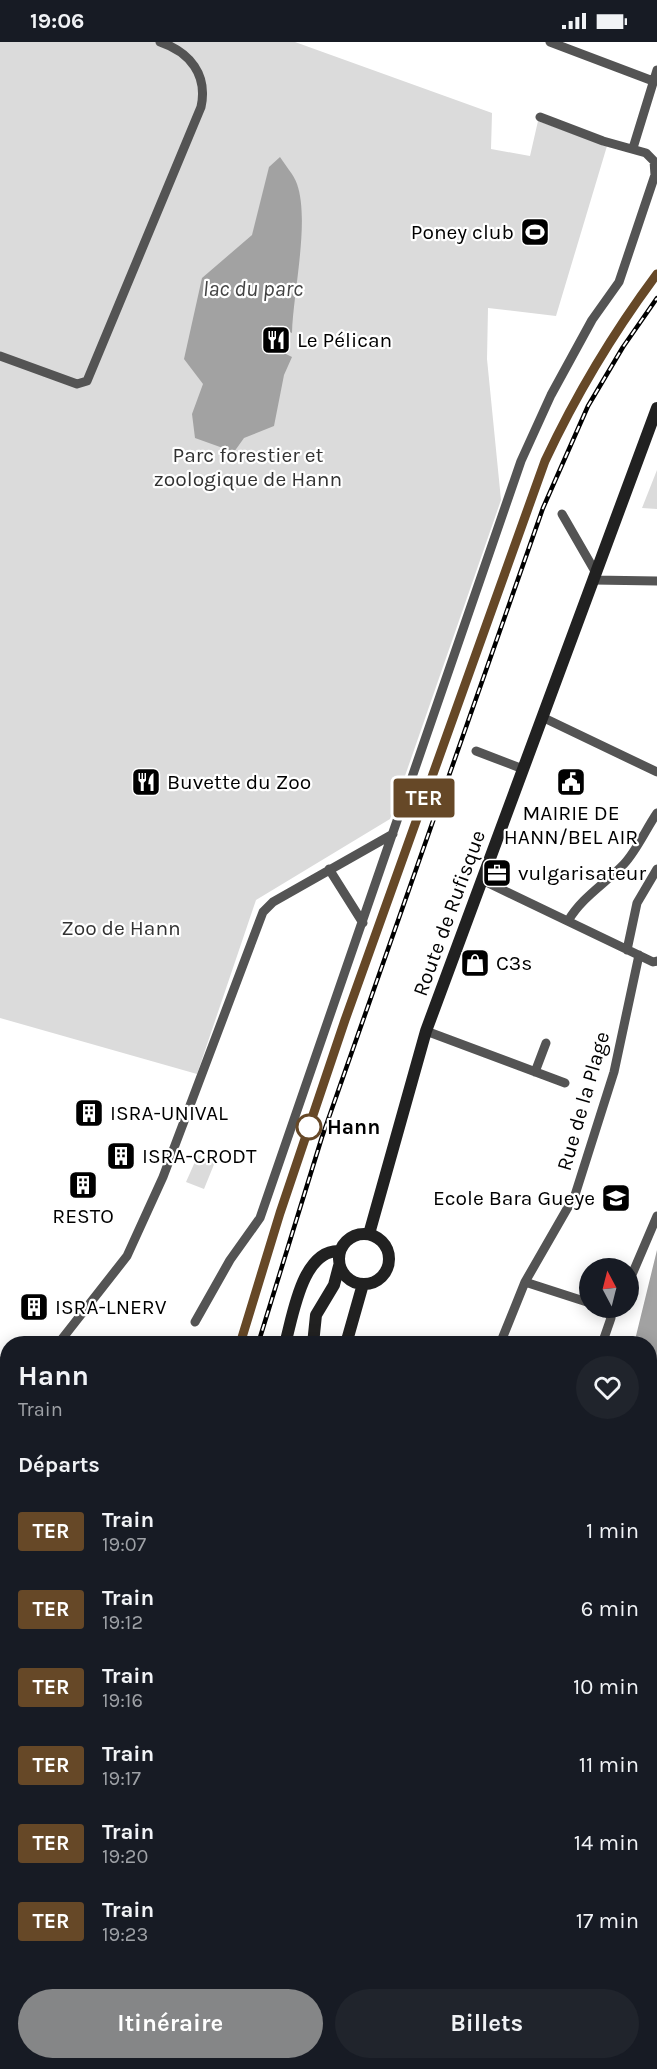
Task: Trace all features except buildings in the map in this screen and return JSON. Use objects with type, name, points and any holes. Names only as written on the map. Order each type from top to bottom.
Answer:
[{"type":"main road","name":"Route de Rufisque","points":[[369,1234],[426,1031],[657,408]]},
{"type":"main road","points":[[314,1336],[316,1315],[327,1292],[334,1285],[340,1251],[348,1239],[355,1235],[369,1234],[383,1243],[389,1258],[384,1273],[378,1279],[334,1285]]},
{"type":"main road","points":[[287,1336],[304,1279],[310,1267],[320,1256],[333,1250],[340,1251]]},
{"type":"main road","points":[[339,1266],[357,1282]]},
{"type":"main road","points":[[347,1336],[357,1282]]},
{"type":"street","points":[[0,356],[77,384],[87,381],[201,107],[203,90],[198,71],[178,50],[160,42]]},
{"type":"street","points":[[550,42],[653,81]]},
{"type":"street","points":[[633,148],[657,70]]},
{"type":"street","points":[[195,1322],[230,1260],[260,1218],[521,461],[551,395],[592,320],[619,282],[656,168],[651,157],[633,148],[603,141],[540,117]]},
{"type":"street","points":[[562,514],[595,577],[657,581]]},
{"type":"street","points":[[542,717],[657,772]]},
{"type":"street","points":[[476,751],[522,769]]},
{"type":"street","points":[[568,921],[580,902],[603,886],[629,858],[657,813]]},
{"type":"street","points":[[64,1336],[127,1256],[163,1177],[263,912],[273,902],[393,834]]},
{"type":"street","points":[[329,869],[363,923]]},
{"type":"street","points":[[627,950],[637,903],[657,869]]},
{"type":"street","points":[[482,880],[627,950],[657,961]]},
{"type":"street","name":"Rue de la Plage","points":[[503,1336],[525,1282],[575,1195],[614,1072],[639,955]]},
{"type":"street","points":[[426,1031],[565,1083]]},
{"type":"street","points":[[535,1072],[546,1043]]},
{"type":"street","points":[[639,1258],[657,1215]]},
{"type":"street","points":[[525,1282],[579,1299]]},
{"type":"street","points":[[604,1336],[609,1318]]},
{"type":"green space","name":"Parc forestier et zoologique de Hann","points":[[0,42],[295,42],[492,113],[491,149],[530,156],[538,121],[607,146],[556,316],[488,308],[487,359],[501,500],[390,819],[256,900],[197,1074],[0,1018]]},
{"type":"green space","points":[[657,470],[657,509],[642,508]]},
{"type":"green space","points":[[198,1155],[215,1162],[204,1189],[186,1182]]},
{"type":"water","name":"lac du parc","points":[[280,157],[296,181],[301,199],[300,257],[292,333],[271,325],[264,343],[292,357],[284,375],[274,426],[244,438],[234,452],[195,438],[192,414],[203,384],[184,359],[202,278],[252,235],[269,167]]},
{"type":"water","points":[[657,1250],[657,1336],[636,1336]]},
{"type":"railway","points":[[242,1336],[280,1213],[345,1020],[545,461],[596,365],[657,274]]},
{"type":"railway","points":[[260,1336],[322,1137],[543,508],[588,406],[623,347],[657,298]]},
{"type":"train","name":"TER","points":[[243,1336],[280,1213],[345,1020],[528,503],[560,428],[575,400],[629,311],[657,274]]},
{"type":"place","name":"Poney club","points":[[535,232]]},
{"type":"place","name":"Le Pélican","points":[[276,340]]},
{"type":"place","name":"Buvette du Zoo","points":[[146,782]]},
{"type":"place","name":"MAIRIE DE HANN/BEL AIR","points":[[571,782]]},
{"type":"place","name":"vulgarisateur","points":[[497,873]]},
{"type":"place","name":"C3s","points":[[475,963]]},
{"type":"place","name":"ISRA-UNIVAL","points":[[89,1113]]},
{"type":"place","name":"Hann","points":[[309,1127]]},
{"type":"place","name":"ISRA-CRODT","points":[[121,1156]]},
{"type":"place","name":"RESTO","points":[[83,1185]]},
{"type":"place","name":"Ecole Bara Gueye","points":[[616,1198]]},
{"type":"place","name":"ISRA-LNERV","points":[[34,1307]]},
{"type":"park label","name":"Zoo de Hann","points":[[121,928]]}]
